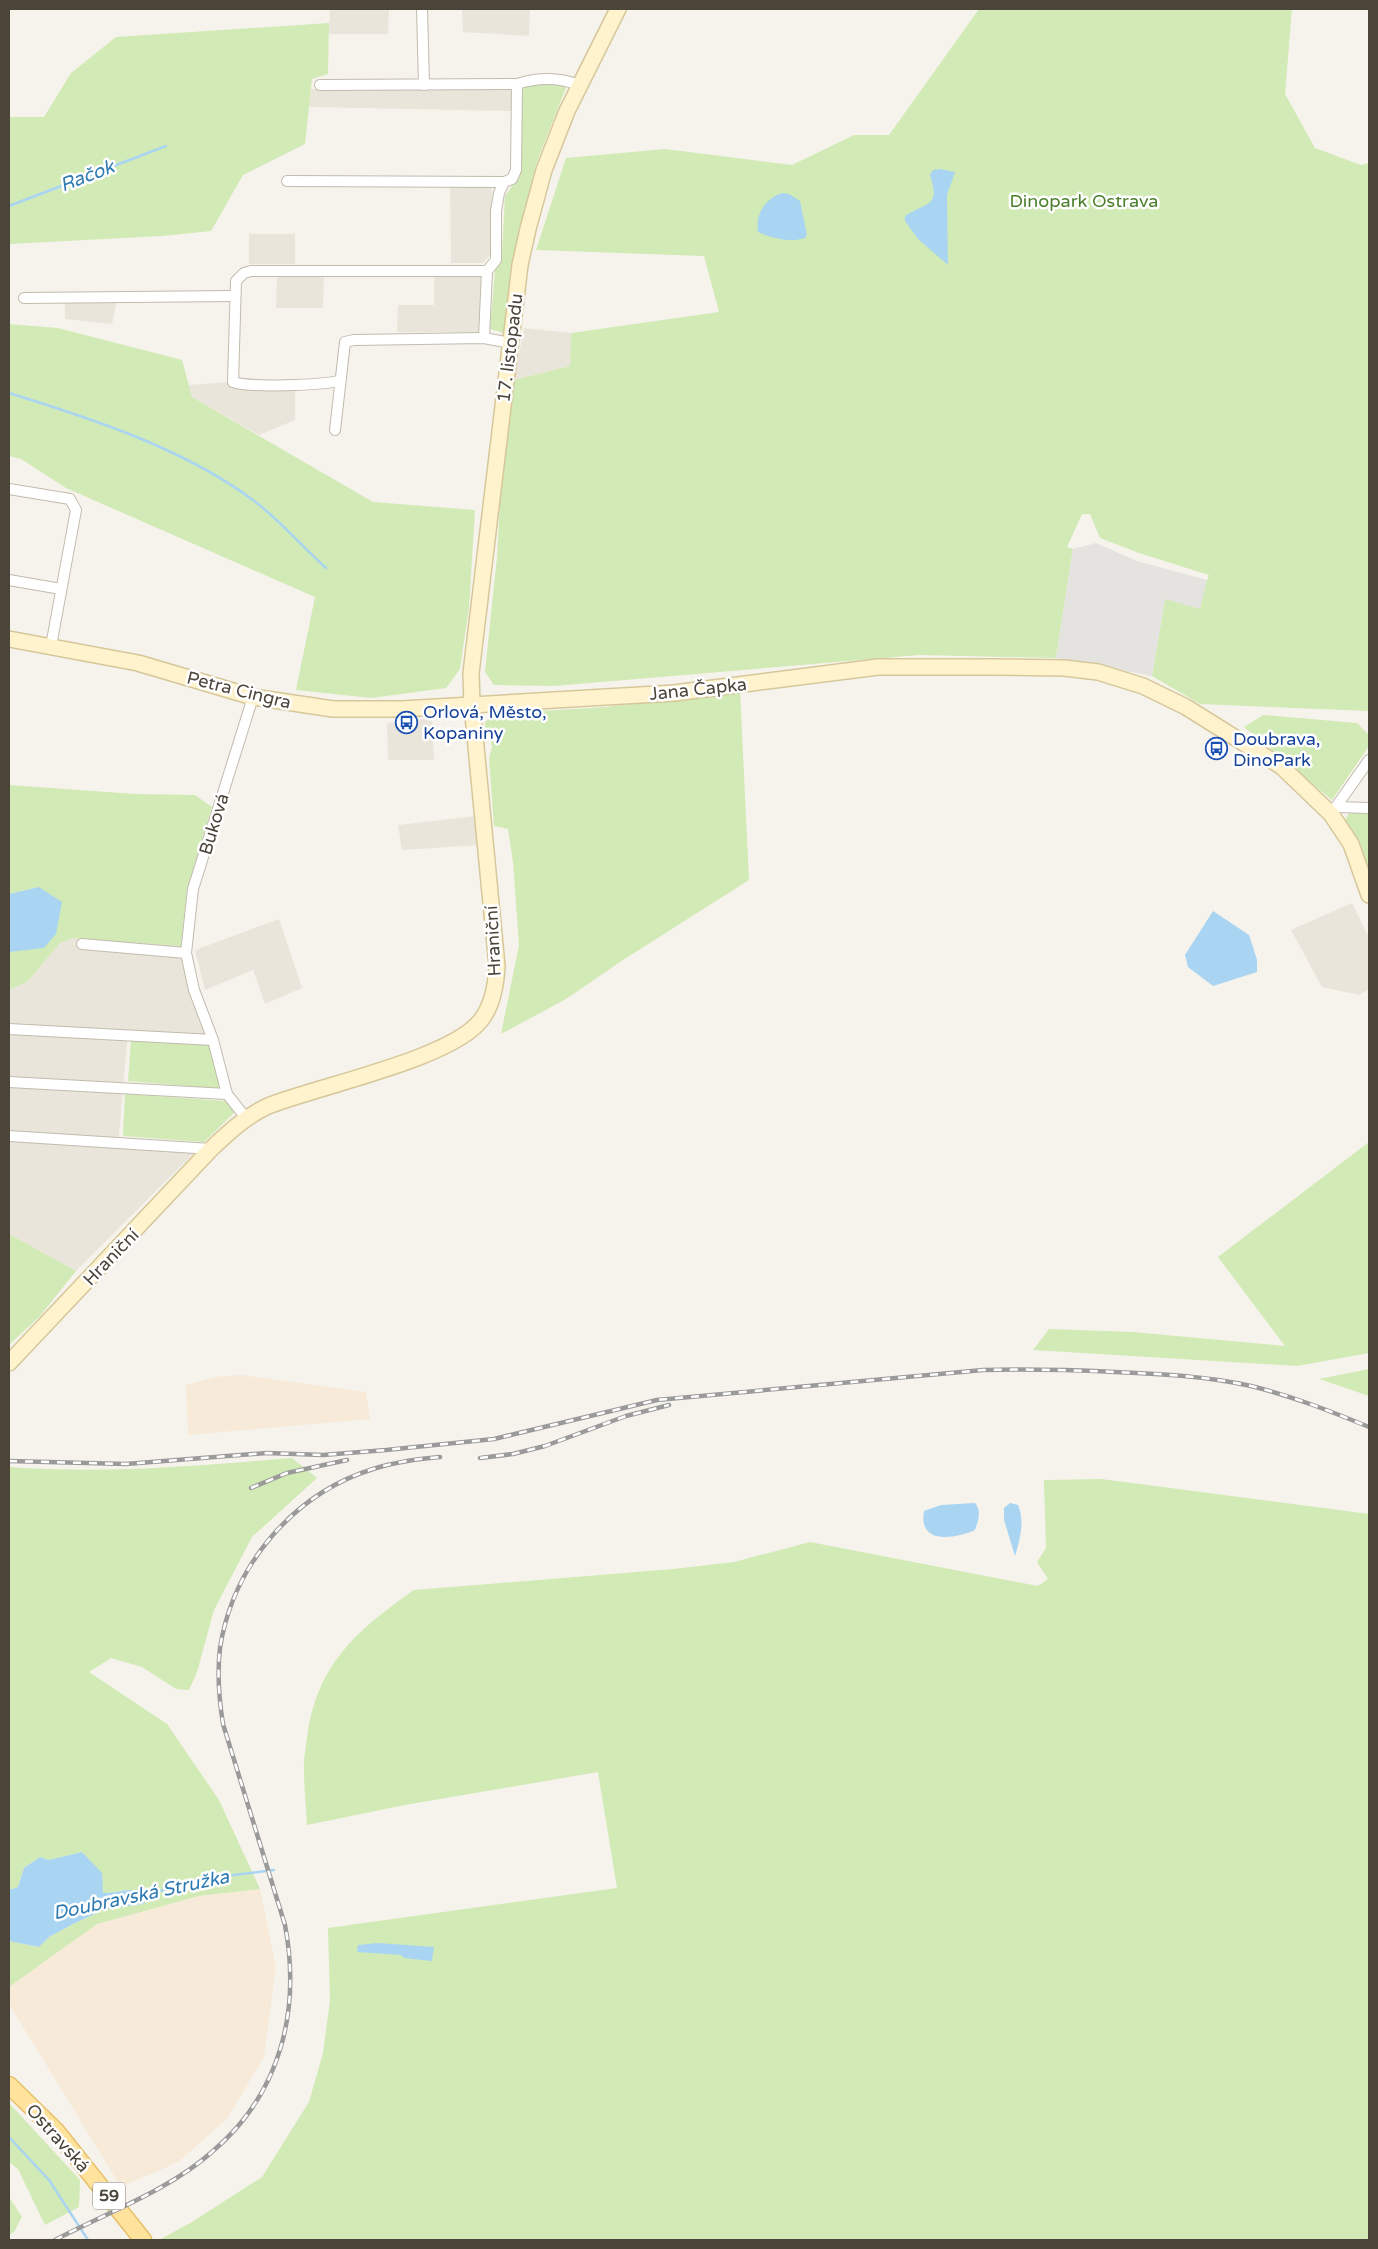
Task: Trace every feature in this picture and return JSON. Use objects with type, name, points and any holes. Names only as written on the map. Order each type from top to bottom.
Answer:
[{"type":"main road","name":"17. listopadu","points":[[472,705],[471,673],[520,265],[537,195],[553,146],[579,85],[618,9]]},
{"type":"main road","name":"Petra Cingra","points":[[9,639],[138,663],[253,697],[333,709],[402,709],[472,705]]},
{"type":"main road","name":"Jana Čapka","points":[[472,705],[674,693],[878,667],[1064,668],[1098,672],[1143,686],[1186,707],[1282,767],[1334,811],[1350,844],[1369,895]]},
{"type":"main road","name":"Hraniční","points":[[9,1364],[211,1149],[246,1118],[268,1106],[290,1098],[369,1074],[447,1046],[472,1030],[487,1011],[494,990],[497,966],[472,705]]},
{"type":"main road","name":"Ostravská","points":[[9,2085],[56,2131],[143,2240]]},
{"type":"street","points":[[422,9],[424,85]]},
{"type":"street","points":[[320,85],[517,84],[532,79],[556,78],[579,85]]},
{"type":"street","points":[[287,181],[504,182],[512,179],[516,170],[517,84]]},
{"type":"street","points":[[484,338],[487,271],[496,260],[496,211],[499,194],[504,182]]},
{"type":"street","points":[[339,381],[329,384],[262,385],[233,382],[234,296],[236,281],[244,273],[251,271],[487,271]]},
{"type":"street","points":[[24,298],[234,296]]},
{"type":"street","points":[[335,430],[339,381],[345,342],[354,340],[484,338],[511,343]]},
{"type":"street","points":[[9,489],[70,499],[76,510],[60,588],[51,646]]},
{"type":"street","points":[[9,580],[60,588]]},
{"type":"street","name":"Buková","points":[[246,1118],[227,1094],[213,1040],[194,990],[186,953],[193,890],[253,697]]},
{"type":"street","points":[[1334,811],[1369,760]]},
{"type":"street","points":[[1334,811],[1369,808]]},
{"type":"street","points":[[82,944],[186,953]]},
{"type":"street","points":[[9,1029],[213,1040]]},
{"type":"street","points":[[9,1082],[227,1094]]},
{"type":"street","points":[[9,1136],[211,1149]]},
{"type":"shaded area","points":[[330,9],[389,9],[388,34],[329,34]]},
{"type":"shaded area","points":[[462,9],[530,9],[529,36],[463,32]]},
{"type":"shaded area","points":[[514,88],[514,111],[309,107],[311,89]]},
{"type":"shaded area","points":[[450,185],[492,185],[490,255],[483,263],[451,263]]},
{"type":"shaded area","points":[[249,234],[295,234],[295,264],[249,264]]},
{"type":"shaded area","points":[[434,273],[482,274],[479,332],[397,332],[398,305],[434,305]]},
{"type":"shaded area","points":[[277,274],[324,274],[323,308],[276,308]]},
{"type":"shaded area","points":[[65,299],[117,300],[112,324],[65,319]]},
{"type":"shaded area","points":[[524,328],[571,333],[570,366],[514,380]]},
{"type":"shaded area","points":[[227,382],[233,389],[295,389],[295,420],[259,435],[192,397],[189,385]]},
{"type":"shaded area","points":[[1096,543],[1137,561],[1207,580],[1200,609],[1165,599],[1152,676],[1056,658],[1073,549]]},
{"type":"shaded area","points":[[432,718],[434,760],[388,760],[387,723]]},
{"type":"shaded area","points":[[476,816],[479,845],[402,850],[398,825]]},
{"type":"shaded area","points":[[1352,903],[1369,938],[1369,989],[1359,995],[1322,987],[1291,930]]},
{"type":"shaded area","points":[[279,919],[302,988],[265,1004],[253,970],[205,990],[195,950]]},
{"type":"shaded area","points":[[73,938],[181,946],[188,991],[206,1036],[128,1031],[118,1147],[195,1152],[76,1271],[9,1234],[9,990],[28,981],[60,943]]},
{"type":"shaded area","points":[[241,1375],[366,1392],[370,1419],[188,1435],[186,1385],[215,1377]]},
{"type":"shaded area","points":[[260,1889],[276,1967],[264,2057],[227,2119],[178,2162],[121,2187],[9,2004],[9,1987],[97,1924],[199,1896]]},
{"type":"green space","name":"Dinopark Ostrava","points":[[979,9],[1292,9],[1285,94],[1315,148],[1361,165],[1369,163],[1369,711],[1200,704],[1152,676],[1165,599],[1207,580],[1209,575],[1139,553],[1100,538],[1090,514],[1082,514],[1067,547],[1073,549],[1056,658],[919,655],[554,686],[494,685],[485,672],[497,557],[501,485],[514,380],[570,366],[571,333],[719,312],[704,256],[536,250],[566,158],[665,149],[792,165],[854,135],[889,135]]},
{"type":"green space","points":[[329,23],[328,74],[312,79],[305,144],[243,175],[211,231],[162,236],[9,244],[9,117],[44,117],[71,73],[116,37]]},
{"type":"green space","points":[[558,82],[567,85],[536,164],[522,223],[504,333],[490,329],[495,271],[502,254],[505,196],[521,173],[522,93],[525,86]]},
{"type":"green space","points":[[9,324],[58,328],[182,360],[192,397],[373,502],[475,510],[469,607],[460,669],[446,688],[371,698],[296,690],[315,597],[66,488],[21,459],[9,456]]},
{"type":"green space","points":[[740,690],[749,880],[623,960],[566,999],[501,1034],[519,945],[513,862],[508,829],[494,826],[489,758],[492,747],[490,740],[485,735],[485,722],[490,718],[490,714],[606,707]]},
{"type":"green space","points":[[1263,715],[1357,723],[1369,735],[1369,746],[1332,800],[1244,727]]},
{"type":"green space","points":[[9,785],[135,794],[195,795],[212,807],[187,889],[181,946],[73,938],[60,943],[28,981],[9,990],[9,952],[44,947],[39,887],[9,894]]},
{"type":"green space","points":[[1369,809],[1369,884],[1342,825],[1351,810]]},
{"type":"green space","points":[[131,1040],[209,1044],[221,1089],[128,1081]]},
{"type":"green space","points":[[125,1094],[227,1101],[234,1113],[204,1142],[123,1136]]},
{"type":"green space","points":[[1369,1142],[1369,1353],[1297,1366],[1033,1350],[1049,1329],[1133,1332],[1285,1346],[1218,1257]]},
{"type":"green space","points":[[9,1234],[76,1271],[40,1316],[9,1345]]},
{"type":"green space","points":[[1369,1369],[1369,1396],[1319,1379]]},
{"type":"green space","points":[[292,1458],[317,1478],[252,1537],[214,1610],[197,1672],[189,1690],[176,1689],[142,1667],[111,1658],[89,1672],[167,1724],[219,1800],[260,1889],[199,1896],[97,1924],[9,1987],[9,1941],[39,1947],[49,1937],[103,1910],[143,1904],[155,1893],[152,1889],[103,1893],[99,1876],[82,1852],[49,1860],[40,1857],[24,1868],[18,1887],[9,1890],[9,1467],[80,1470],[115,1469]]},
{"type":"green space","points":[[1101,1479],[1369,1514],[1369,2240],[159,2240],[192,2222],[262,2177],[309,2102],[323,2053],[330,2000],[328,1928],[617,1888],[598,1772],[405,1805],[307,1825],[304,1761],[312,1712],[320,1689],[330,1669],[357,1635],[374,1620],[414,1590],[673,1569],[734,1562],[810,1542],[1038,1586],[1048,1579],[1037,1562],[1046,1548],[1044,1480]]},
{"type":"green space","points":[[9,2103],[80,2180],[79,2207],[45,2225],[18,2169],[9,2162]]},
{"type":"green space","points":[[9,2197],[22,2217],[14,2232],[9,2235]]},
{"type":"water","points":[[940,169],[955,172],[947,195],[948,265],[918,239],[905,221],[905,216],[926,205],[933,198],[933,185],[930,175],[933,170]]},
{"type":"water","points":[[782,193],[789,194],[800,201],[807,235],[805,238],[794,240],[781,239],[758,232],[758,219],[762,208],[771,199]]},
{"type":"water","points":[[39,887],[62,902],[56,934],[44,948],[9,952],[9,894]]},
{"type":"water","points":[[1213,911],[1249,935],[1257,960],[1257,972],[1213,986],[1188,967],[1185,955]]},
{"type":"water","points":[[975,1503],[979,1513],[975,1530],[957,1536],[939,1537],[926,1530],[924,1511],[941,1505]]},
{"type":"water","points":[[1010,1503],[1018,1505],[1021,1518],[1020,1537],[1015,1556],[1004,1520],[1004,1508]]},
{"type":"water","points":[[82,1852],[102,1873],[103,1893],[152,1889],[155,1893],[143,1904],[103,1910],[49,1937],[39,1947],[9,1941],[9,1890],[18,1887],[24,1868],[40,1857],[49,1860]]},
{"type":"water","points":[[378,1943],[434,1947],[432,1961],[404,1958],[401,1955],[357,1952],[358,1945]]},
{"type":"waterway","name":"Račok","points":[[9,206],[166,146]]},
{"type":"waterway","points":[[9,393],[106,425],[169,451],[200,467],[257,503],[326,568]]},
{"type":"waterway","name":"Doubravská Stružka","points":[[153,1893],[202,1879],[274,1870]]},
{"type":"waterway","points":[[9,2137],[49,2180],[88,2240]]},
{"type":"railway","points":[[9,1461],[126,1464],[267,1453],[323,1455],[386,1450],[494,1439],[657,1400],[983,1370],[1098,1371],[1217,1380],[1281,1394],[1369,1427]]},
{"type":"railway","points":[[480,1458],[513,1454],[545,1446],[626,1416],[669,1405]]},
{"type":"railway","points":[[55,2240],[158,2189],[196,2165],[213,2151],[236,2128],[255,2103],[270,2076],[281,2048],[287,2019],[290,1988],[285,1925],[223,1724],[220,1696],[220,1648],[227,1618],[238,1589],[253,1561],[271,1537],[293,1515],[317,1496],[344,1480],[373,1469],[406,1461],[440,1457]]},
{"type":"railway","points":[[251,1488],[287,1473],[347,1460]]},
{"type":"place","name":"Orlová, Město, Kopaniny","points":[[407,722]]},
{"type":"place","name":"Doubrava, DinoPark","points":[[1217,749]]}]
